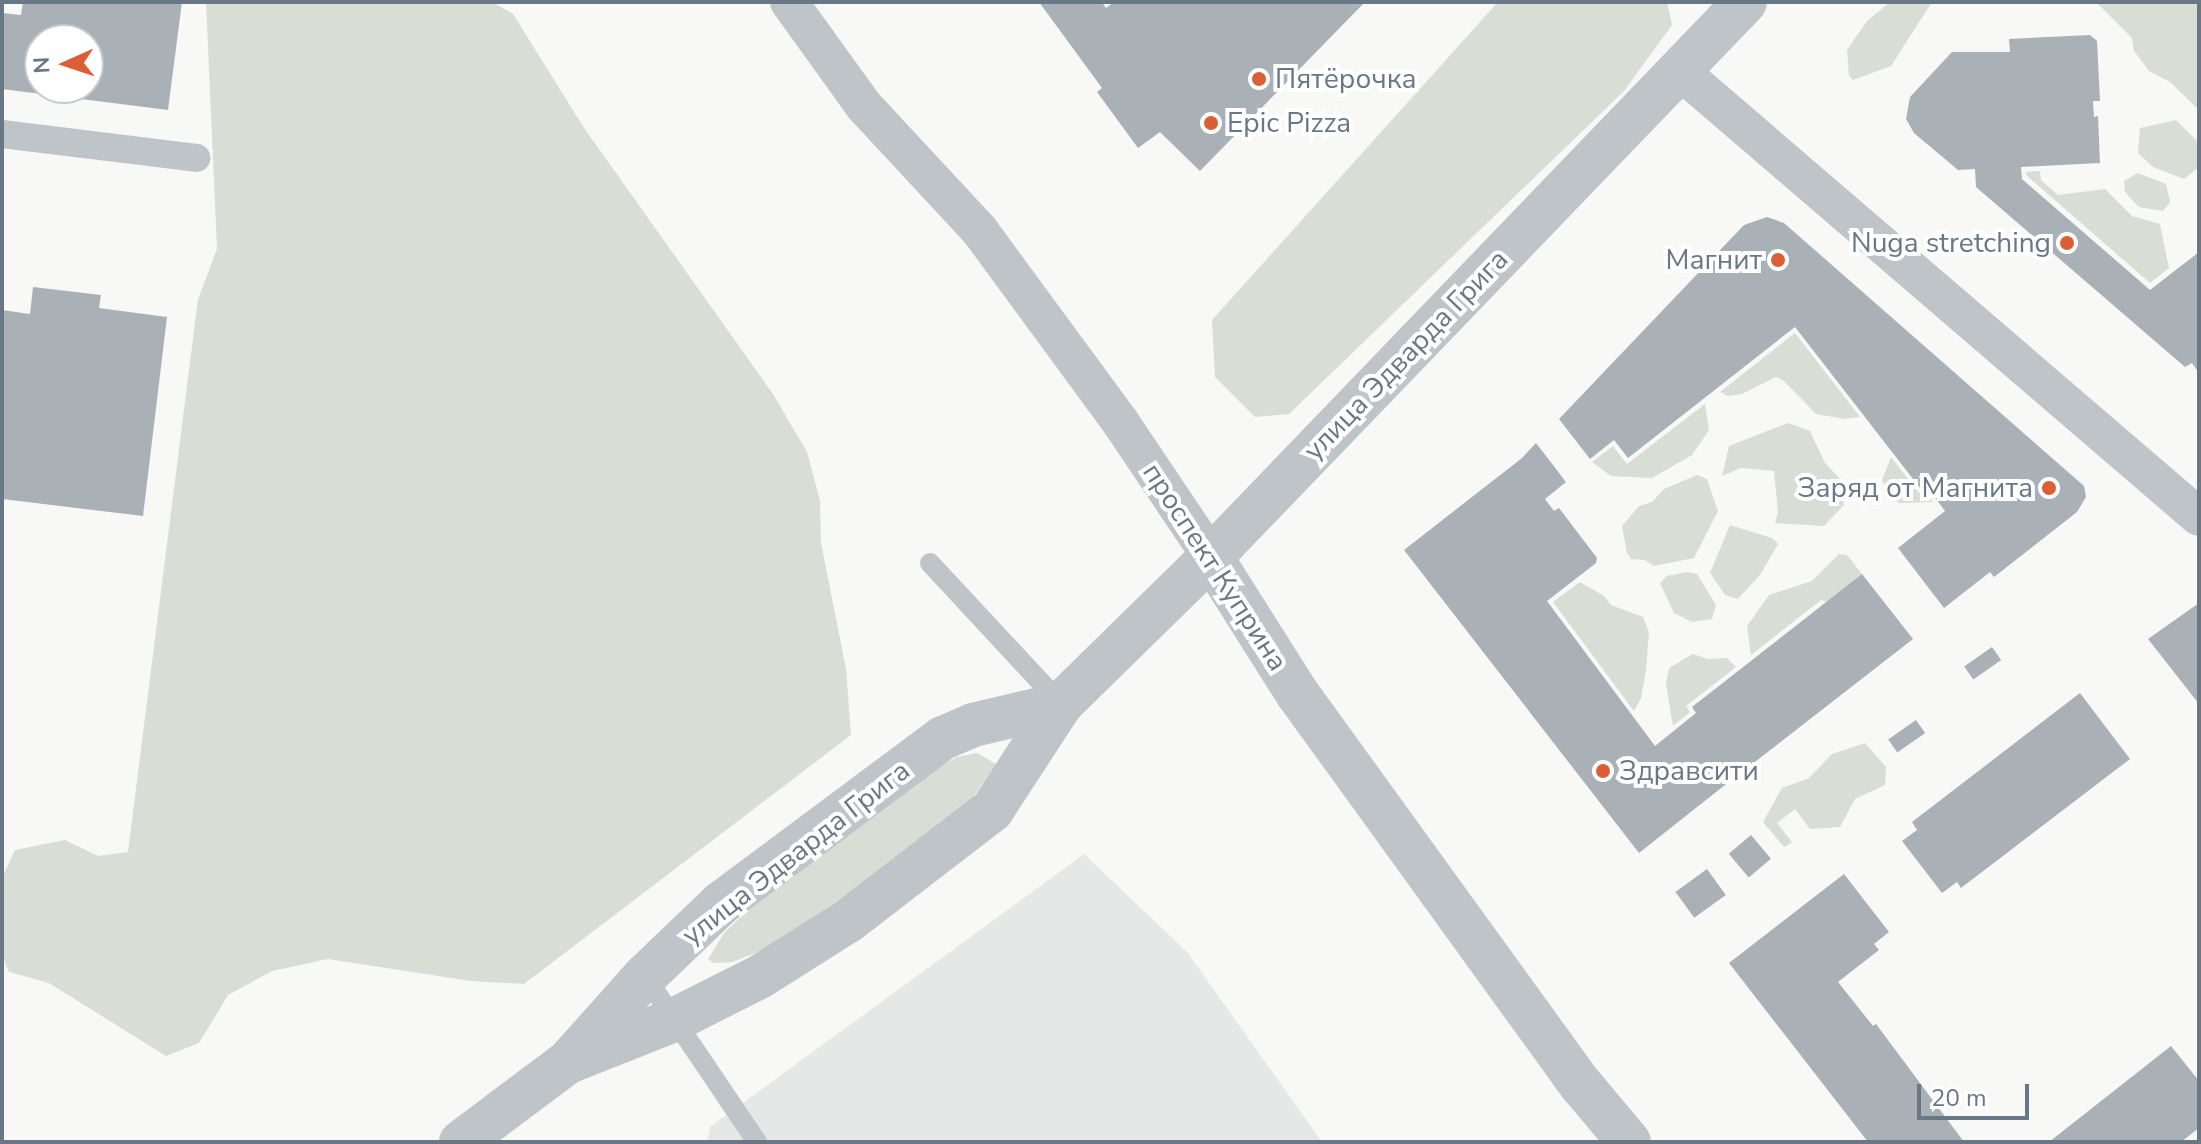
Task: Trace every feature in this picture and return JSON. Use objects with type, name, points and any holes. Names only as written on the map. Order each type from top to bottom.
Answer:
[{"type":"street","name":"проспект Куприна","points":[[789,2],[864,106],[980,231],[1121,423],[1297,693],[1574,1074],[1629,1142]]},
{"type":"street","name":"улица Эдварда Грига","points":[[568,1062],[674,1020],[761,976],[848,921],[992,810],[1017,776],[1061,704],[1211,557],[1745,2]]},
{"type":"street","points":[[1680,71],[2199,517]]},
{"type":"street","points":[[2,134],[197,158]]},
{"type":"street","name":"улица Эдварда Грига","points":[[461,1142],[568,1062],[645,976],[720,904],[943,738],[973,725],[1061,704]]},
{"type":"lane","points":[[930,563],[1061,704]]},
{"type":"lane","points":[[645,976],[757,1142]]},
{"type":"shaded area","points":[[206,2],[492,2],[513,14],[584,128],[773,394],[807,452],[820,501],[821,543],[846,669],[851,735],[524,984],[471,981],[328,959],[272,971],[228,995],[199,1043],[166,1056],[49,983],[9,972],[2,955],[2,878],[15,850],[65,840],[98,856],[128,852],[198,299],[217,249]]},
{"type":"shaded area","points":[[1498,2],[1667,2],[1672,25],[1624,91],[1289,414],[1255,417],[1215,377],[1212,320]]},
{"type":"shaded area","points":[[1890,2],[1932,2],[1891,66],[1853,80],[1849,76],[1847,50],[1867,21]]},
{"type":"shaded area","points":[[2096,2],[2199,2],[2199,110],[2170,82],[2149,71],[2134,51],[2132,38]]},
{"type":"shaded area","points":[[2176,120],[2199,143],[2199,167],[2184,179],[2153,167],[2138,153],[2140,128]]},
{"type":"shaded area","points":[[2040,171],[2041,180],[2058,195],[2105,189],[2132,216],[2160,224],[2169,268],[2150,283],[2026,172]]},
{"type":"shaded area","points":[[2138,173],[2166,184],[2170,202],[2163,211],[2139,207],[2125,192],[2124,181]]},
{"type":"shaded area","points":[[1795,333],[1860,417],[1845,419],[1816,414],[1784,381],[1776,377],[1742,394],[1728,396],[1720,392]]},
{"type":"shaded area","points":[[1705,404],[1709,430],[1692,455],[1652,478],[1611,476],[1592,462],[1613,446],[1627,464]]},
{"type":"shaded area","points":[[1788,423],[1810,431],[1825,463],[1841,480],[1844,505],[1824,526],[1775,523],[1778,513],[1774,471],[1741,468],[1722,476],[1729,446]]},
{"type":"shaded area","points":[[1891,457],[1919,493],[1924,490],[1933,502],[1900,503],[1892,499],[1882,480]]},
{"type":"shaded area","points":[[1697,475],[1707,479],[1718,511],[1694,558],[1654,566],[1645,560],[1631,559],[1622,526],[1639,506],[1652,502],[1664,489]]},
{"type":"shaded area","points":[[1730,525],[1772,538],[1778,544],[1760,575],[1738,599],[1725,595],[1710,573]]},
{"type":"shaded area","points":[[1839,554],[1847,555],[1862,574],[1827,602],[1821,600],[1751,655],[1747,626],[1769,595],[1812,581]]},
{"type":"shaded area","points":[[1687,572],[1697,574],[1716,605],[1712,619],[1692,622],[1674,613],[1660,583],[1667,576]]},
{"type":"shaded area","points":[[1580,582],[1604,596],[1611,605],[1643,617],[1649,632],[1646,670],[1641,698],[1634,711],[1553,602]]},
{"type":"shaded area","points":[[1693,654],[1708,659],[1727,658],[1736,667],[1686,706],[1690,712],[1673,726],[1666,684],[1669,668]]},
{"type":"shaded area","points":[[1865,743],[1886,767],[1885,785],[1855,799],[1840,827],[1810,829],[1795,809],[1777,823],[1792,842],[1784,847],[1763,822],[1782,788],[1809,778],[1832,754]]},
{"type":"shaded area","points":[[977,753],[996,764],[971,800],[853,891],[764,950],[732,962],[714,963],[708,959],[724,933],[745,913],[936,769],[957,757]]},
{"type":"shaded area","points":[[1084,854],[1187,952],[1322,1142],[707,1142],[710,1127]]},
{"type":"building","points":[[23,2],[182,2],[168,110],[104,102],[104,24],[24,24],[24,92],[2,89],[2,13],[21,15]]},
{"type":"building","points":[[1039,2],[1102,2],[1106,8],[1114,2],[1365,2],[1200,171],[1160,132],[1138,148],[1097,92],[1102,88]]},
{"type":"building","points":[[2090,35],[2097,41],[2100,101],[2093,101],[2094,117],[2098,116],[2100,163],[2021,167],[2022,179],[2150,290],[2199,252],[2199,373],[2192,363],[2185,367],[1976,187],[1975,169],[1958,170],[1914,133],[1906,119],[1910,97],[1952,52],[2010,52],[2009,39]]},
{"type":"building","points":[[1767,217],[1784,223],[2084,486],[2086,497],[2077,512],[1994,577],[1990,572],[1944,608],[1898,548],[1945,511],[1925,484],[1920,488],[1795,327],[1628,458],[1614,440],[1590,459],[1559,419],[1744,225]]},
{"type":"building","points":[[33,287],[101,295],[99,308],[167,317],[143,516],[2,499],[2,310],[30,314]]},
{"type":"building","points":[[1536,443],[1566,482],[1545,499],[1554,511],[1559,508],[1597,558],[1596,563],[1547,601],[1655,746],[1696,713],[1692,707],[1862,574],[1913,639],[1742,772],[1737,766],[1725,775],[1730,781],[1639,853],[1404,550],[1522,458]]},
{"type":"building","points":[[2199,603],[2199,704],[2148,639]]},
{"type":"building","points":[[1992,647],[2001,660],[1973,680],[1964,667]]},
{"type":"building","points":[[2080,693],[2130,759],[1961,888],[1957,882],[1942,893],[1902,841],[1917,830],[1912,822]]},
{"type":"building","points":[[1916,720],[1925,733],[1897,753],[1888,740]]},
{"type":"building","points":[[1751,835],[1771,859],[1749,877],[1729,854]]},
{"type":"building","points":[[1707,869],[1726,895],[1694,918],[1675,892]]},
{"type":"building","points":[[1844,874],[1889,932],[1874,944],[1879,950],[1838,982],[1873,1026],[1876,1024],[1964,1142],[1868,1142],[1729,963]]},
{"type":"building","points":[[2171,1046],[2199,1081],[2199,1128],[2181,1142],[2049,1142]]},
{"type":"place","name":"Пятёрочка","points":[[1259,79]]},
{"type":"place","name":"Epic Pizza","points":[[1211,123]]},
{"type":"place","name":"Nuga stretching","points":[[2067,243]]},
{"type":"place","name":"Магнит","points":[[1778,260]]},
{"type":"place","name":"Заряд от Магнита","points":[[2049,488]]},
{"type":"place","name":"Здравсити","points":[[1603,771]]}]
